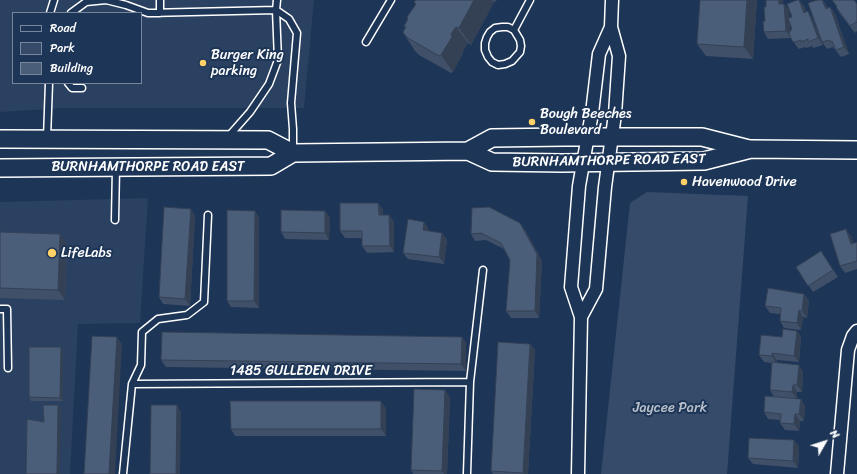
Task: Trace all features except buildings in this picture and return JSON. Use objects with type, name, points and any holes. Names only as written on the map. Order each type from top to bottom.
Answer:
[{"type":"main road","name":"BURNHAMTHORPE ROAD EAST","points":[[468,151],[492,138],[588,137],[702,137],[751,150]]},
{"type":"main road","name":"BURNHAMTHORPE ROAD EAST","points":[[0,139],[268,140],[293,153],[468,151],[492,162],[584,163],[704,161],[751,150],[857,150]]},
{"type":"main road","name":"BURNHAMTHORPE ROAD EAST","points":[[0,168],[271,166],[293,153]]},
{"type":"street","points":[[581,317],[596,289],[605,187],[612,138],[619,56],[611,27],[612,0]]},
{"type":"street","points":[[578,474],[581,317],[571,287],[579,186],[588,137],[599,54],[611,27]]},
{"type":"street","points":[[837,474],[848,350],[853,336],[857,331]]},
{"type":"lane","points":[[50,12],[54,0]]},
{"type":"lane","points":[[73,12],[86,2],[106,0],[148,13],[276,10],[289,20],[297,33],[291,103],[293,153]]},
{"type":"lane","points":[[160,0],[160,13]]},
{"type":"lane","points":[[226,140],[250,112],[269,84],[278,60],[277,0]]},
{"type":"lane","points":[[366,42],[391,0]]},
{"type":"lane","points":[[514,30],[530,0]]},
{"type":"lane","points":[[502,27],[508,27],[514,30],[520,40],[520,52],[516,57],[505,64],[498,65],[492,62],[485,50],[487,37],[490,32],[496,28],[502,27]]},
{"type":"lane","points":[[47,140],[49,84]]},
{"type":"lane","points":[[69,84],[72,88],[82,88]]},
{"type":"lane","points":[[115,220],[116,168]]},
{"type":"lane","points":[[123,474],[132,384],[141,365],[142,332],[158,319],[187,315],[204,302],[208,215]]},
{"type":"lane","points":[[467,474],[470,382],[483,270]]},
{"type":"lane","points":[[0,309],[7,310],[8,368]]},
{"type":"lane","name":"1485 GULLEDEN DRIVE","points":[[132,384],[470,382]]},
{"type":"shaded area","points":[[0,0],[314,0],[304,108],[63,108],[0,112]]},
{"type":"shaded area","points":[[148,198],[140,323],[78,324],[70,474],[0,474],[0,202]]},
{"type":"green space","name":"Jaycee Park","points":[[647,192],[748,196],[727,474],[601,474],[630,203]]},
{"type":"place","name":"Burger King parking","points":[[203,63]]},
{"type":"place","name":"Bough Beeches Boulevard","points":[[532,122]]},
{"type":"place","name":"Havenwood Drive","points":[[684,182]]},
{"type":"place","name":"LifeLabs","points":[[52,253]]}]
